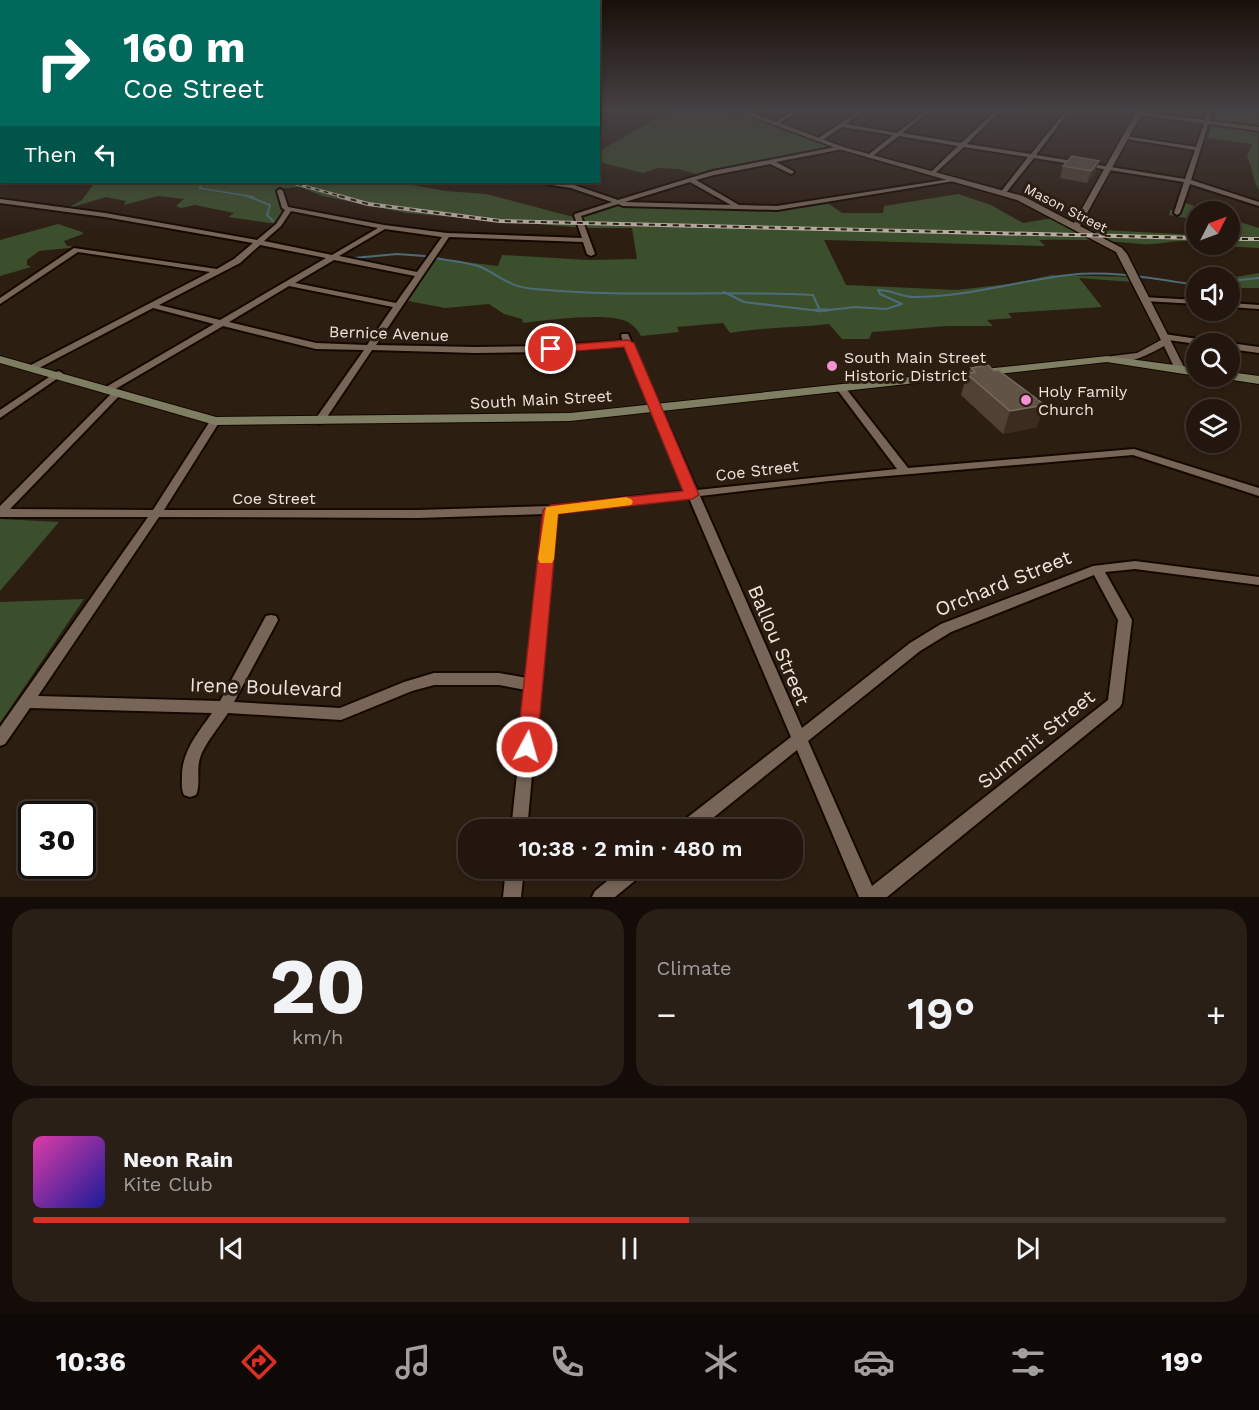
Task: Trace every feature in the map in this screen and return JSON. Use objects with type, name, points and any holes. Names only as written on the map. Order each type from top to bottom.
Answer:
[{"type":"main road","name":"South Main Street","points":[[0,359],[114,390],[215,421],[570,417],[1107,358],[1186,370]]},
{"type":"main road","points":[[1240,377],[1259,380]]},
{"type":"street","points":[[591,254],[577,215],[691,180],[769,161],[825,151]]},
{"type":"street","name":"Mason Street","points":[[851,151],[1003,193],[1076,227],[1123,254],[1180,369]]},
{"type":"street","points":[[870,156],[876,151]]},
{"type":"street","points":[[933,173],[956,151]]},
{"type":"street","points":[[1000,151],[1187,181],[1259,204]]},
{"type":"street","points":[[1003,193],[1037,151]]},
{"type":"street","points":[[1076,227],[1117,151]]},
{"type":"street","points":[[1177,213],[1197,151]]},
{"type":"street","points":[[769,161],[791,172]]},
{"type":"street","points":[[691,180],[739,207]]},
{"type":"street","points":[[552,183],[572,186],[618,202],[784,207],[957,180]]},
{"type":"street","points":[[280,191],[285,208],[384,227],[447,235],[585,240]]},
{"type":"street","points":[[0,201],[80,210],[260,241],[419,275]]},
{"type":"street","points":[[34,367],[237,261],[279,225],[289,209]]},
{"type":"street","points":[[0,513],[114,390],[384,227]]},
{"type":"street","points":[[319,421],[447,235]]},
{"type":"street","points":[[0,302],[77,250],[218,272]]},
{"type":"street","points":[[289,284],[398,306]]},
{"type":"street","points":[[1145,299],[1186,301]]},
{"type":"street","points":[[1240,305],[1259,306]]},
{"type":"street","name":"Bernice Avenue","points":[[153,306],[316,346],[551,349],[627,340]]},
{"type":"street","points":[[1107,358],[1138,356],[1165,339],[1186,341]]},
{"type":"street","name":"Ballou Street","points":[[627,340],[692,495],[868,897]]},
{"type":"street","points":[[1240,347],[1259,350]]},
{"type":"street","points":[[0,415],[58,374]]},
{"type":"street","points":[[841,388],[905,472]]},
{"type":"street","points":[[0,739],[155,514],[215,421]]},
{"type":"street","name":"Coe Street","points":[[0,513],[155,514],[551,510],[905,472],[1134,452],[1259,492]]},
{"type":"street","points":[[520,819],[551,510]]},
{"type":"street","name":"Orchard Street","points":[[699,819],[915,647],[946,628],[1097,569],[1135,565],[1259,581]]},
{"type":"street","name":"Summit Street","points":[[873,897],[1115,703],[1125,620],[1097,569]]},
{"type":"street","points":[[190,790],[193,754],[224,707],[271,620]]},
{"type":"street","name":"Irene Boulevard","points":[[26,702],[224,707],[342,714],[409,686],[434,679],[499,679],[533,685]]},
{"type":"street","points":[[512,897],[514,879]]},
{"type":"street","points":[[601,897],[623,879]]},
{"type":"green space","points":[[600,151],[824,151],[703,176],[679,169],[658,168],[643,173],[600,162]]},
{"type":"green space","points":[[1249,151],[1258,151],[1259,190],[1255,182],[1247,157]]},
{"type":"green space","points":[[97,183],[402,183],[446,191],[486,194],[581,219],[580,214],[617,202],[780,208],[826,202],[842,213],[883,213],[884,206],[958,194],[991,205],[1023,223],[1059,217],[1085,229],[1186,234],[1186,241],[1148,244],[1090,240],[1039,240],[1045,246],[824,240],[846,285],[957,290],[1017,283],[1052,275],[1130,277],[1132,282],[1079,278],[1102,307],[1008,313],[1012,318],[987,320],[993,326],[947,326],[872,332],[869,339],[842,339],[829,324],[730,333],[723,323],[677,327],[679,332],[641,336],[632,325],[619,319],[585,317],[523,323],[522,319],[504,314],[489,304],[445,308],[403,300],[432,258],[498,266],[502,255],[589,260],[637,259],[632,228],[585,228],[406,213],[323,196],[299,187],[278,189],[284,211],[277,224],[228,217],[234,213],[195,205],[181,208],[176,206],[184,199],[158,196],[124,205],[126,201],[106,197],[66,209],[82,200]]},
{"type":"green space","points":[[1182,202],[1186,203],[1186,218],[1169,215],[1170,210],[1178,211]]},
{"type":"green space","points":[[1240,222],[1259,228],[1259,248],[1240,247]]},
{"type":"green space","points":[[58,224],[82,232],[83,234],[64,241],[67,246],[79,247],[39,251],[27,260],[27,265],[31,267],[0,276],[0,240]]},
{"type":"green space","points":[[1259,273],[1259,288],[1240,288],[1240,276]]},
{"type":"green space","points":[[0,519],[59,522],[0,591]]},
{"type":"green space","points":[[84,599],[0,723],[0,602]]},
{"type":"building","points":[[1072,156],[1099,161],[1091,171],[1063,166]]},
{"type":"building","points":[[988,365],[1045,405],[1010,411],[967,374],[975,372],[971,368]]},
{"type":"waterway","points":[[201,186],[199,188],[254,197]]},
{"type":"waterway","points":[[247,196],[270,205],[267,215],[273,221]]},
{"type":"waterway","points":[[354,258],[397,254],[425,256]]},
{"type":"waterway","points":[[436,258],[476,265],[512,284],[526,288],[639,294],[726,293]]},
{"type":"waterway","points":[[820,311],[855,307],[886,309],[902,304],[880,294],[878,290],[910,297],[933,296],[972,292],[1069,275],[1133,276],[1186,283]]},
{"type":"waterway","points":[[1240,280],[1259,278]]},
{"type":"waterway","points":[[726,293],[744,302],[820,311]]},
{"type":"waterway","points":[[726,293],[813,295],[820,311]]},
{"type":"waterway","points":[[816,310],[820,311]]},
{"type":"waterway","points":[[820,310],[828,310]]},
{"type":"railway","points":[[293,183],[344,197]]},
{"type":"railway","points":[[339,196],[368,204],[500,221],[1186,238]]},
{"type":"railway","points":[[1240,239],[1259,239]]},
{"type":"slow traffic","points":[[546,559],[551,510],[626,502]]},
{"type":"place","name":"South Main Street Historic District","points":[[832,366]]},
{"type":"place","name":"Holy Family Church","points":[[1026,400]]},
{"type":"route","points":[[527,747],[551,510],[692,495],[628,343],[551,349]]}]
